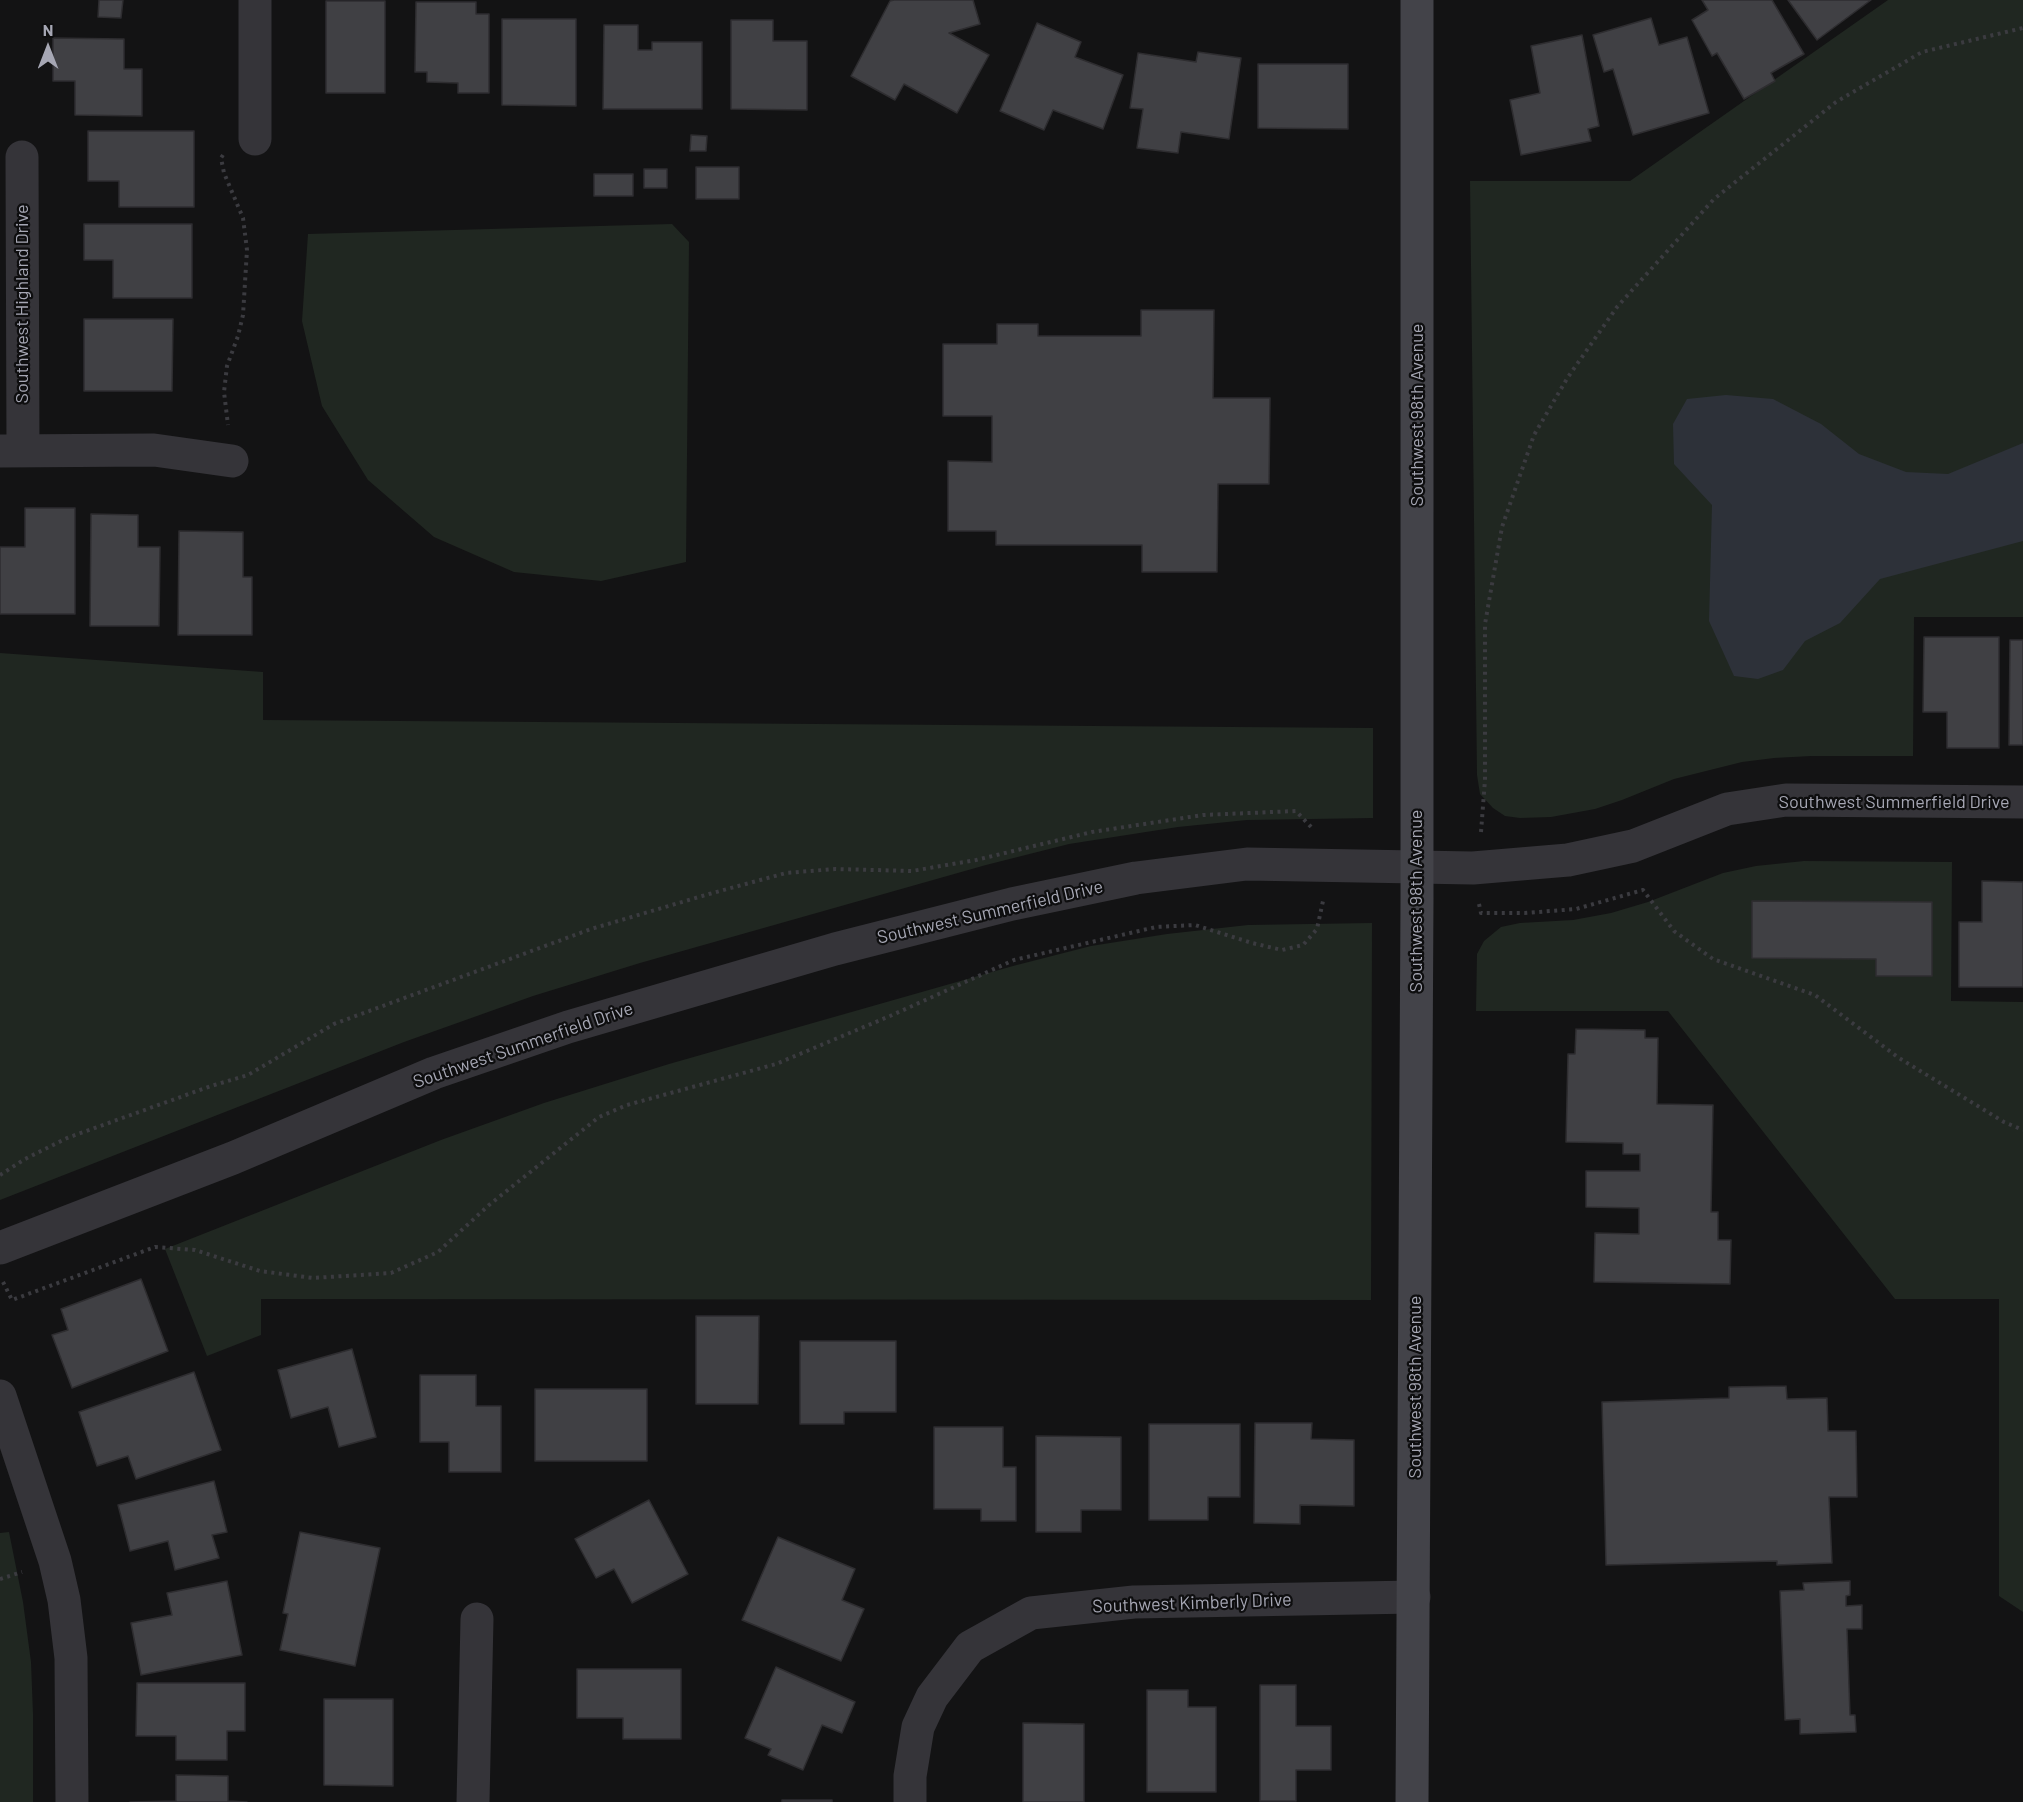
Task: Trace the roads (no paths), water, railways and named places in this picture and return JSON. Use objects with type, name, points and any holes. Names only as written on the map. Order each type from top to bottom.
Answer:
[{"type":"street","points":[[255,0],[255,139]]},
{"type":"street","name":"Southwest 98th Avenue","points":[[1412,1802],[1417,0]]},
{"type":"street","name":"Southwest Highland Drive","points":[[22,157],[11,451],[154,450],[232,461]]},
{"type":"street","name":"Southwest Summerfield Drive","points":[[0,1248],[233,1158],[434,1073],[568,1027],[835,949],[1012,904],[1136,878],[1246,864],[1473,868],[1569,860],[1633,846],[1727,809],[1786,800],[2023,802]]},
{"type":"street","points":[[0,1395],[55,1561],[64,1600],[71,1658],[72,1802]]},
{"type":"street","name":"Southwest Kimberly Drive","points":[[910,1802],[910,1776],[918,1727],[932,1697],[970,1647],[1031,1612],[1134,1602],[1414,1597]]},
{"type":"street","points":[[473,1802],[477,1619]]}]
